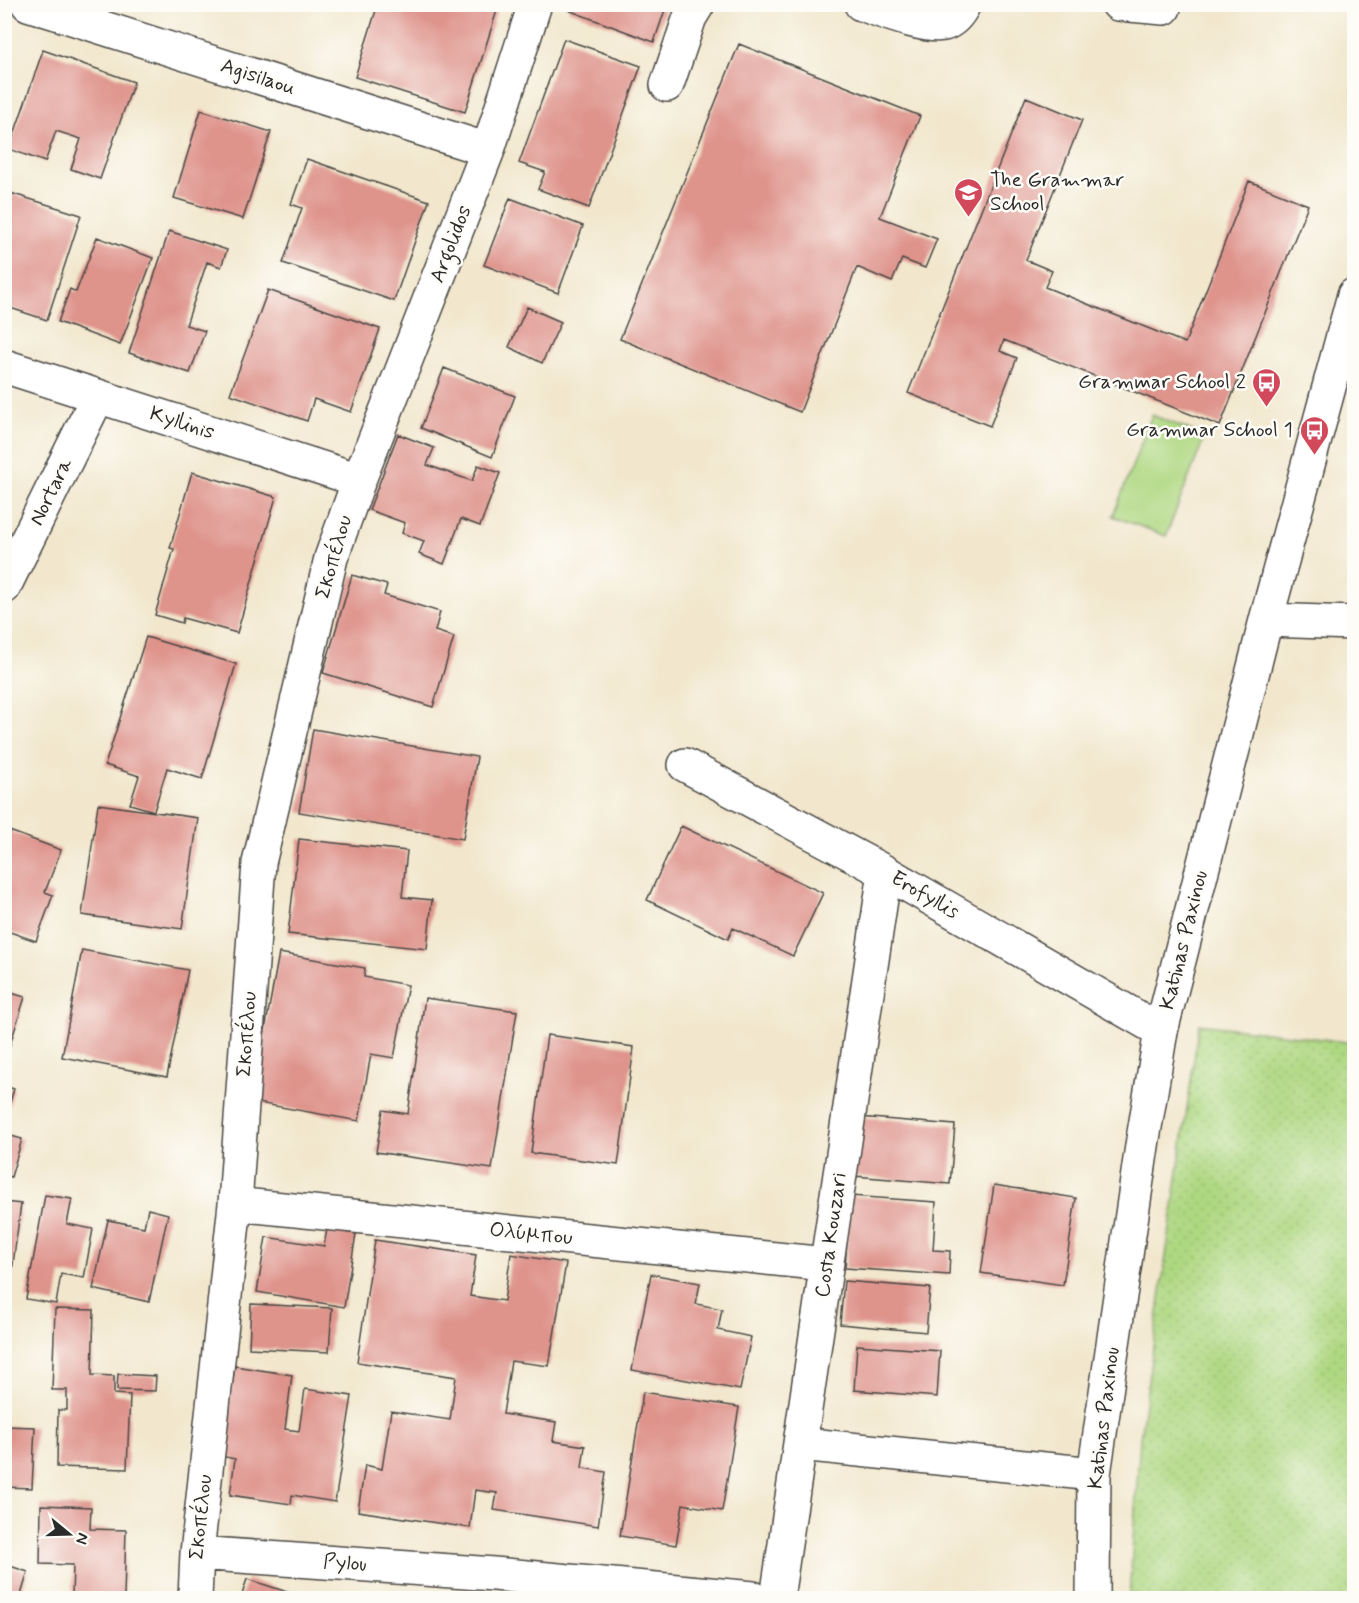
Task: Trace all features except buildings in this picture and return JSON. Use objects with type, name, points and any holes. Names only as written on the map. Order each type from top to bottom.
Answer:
[{"type":"street","name":"Agisilaou","points":[[28,4],[488,150]]},
{"type":"street","name":"Argolidos","points":[[359,480],[488,150],[535,4]]},
{"type":"street","points":[[667,85],[690,17],[698,4]]},
{"type":"street","points":[[861,4],[915,21],[944,24],[959,14],[964,4]]},
{"type":"street","points":[[1118,4],[1164,8]]},
{"type":"street","name":"Katinas Paxinou","points":[[1093,1599],[1094,1474],[1161,1031],[1266,620],[1354,295]]},
{"type":"street","name":"Kyllinis","points":[[4,366],[359,480]]},
{"type":"street","name":"Nortara","points":[[4,588],[98,396]]},
{"type":"street","name":"Σκοπέλου","points":[[195,1599],[197,1553],[235,1204],[260,863],[331,558],[359,480]]},
{"type":"street","points":[[1266,620],[1354,623]]},
{"type":"street","name":"Erofyllis","points":[[685,765],[885,872],[1161,1031]]},
{"type":"street","name":"Costa Kouzari","points":[[777,1599],[885,872]]},
{"type":"street","name":"Ολύμπου","points":[[235,1204],[826,1264]]},
{"type":"street","points":[[800,1444],[1094,1474]]},
{"type":"street","name":"Pylou","points":[[197,1553],[492,1586],[753,1599]]},
{"type":"green space","points":[[1152,415],[1205,436],[1166,536],[1113,516]]},
{"type":"green space","points":[[1199,1024],[1354,1043],[1354,1598],[1129,1598],[1140,1439]]},
{"type":"place","name":"The Grammar School","points":[[969,218]]},
{"type":"place","name":"Grammar School 2","points":[[1267,408]]},
{"type":"place","name":"Grammar School 1","points":[[1314,456]]}]
